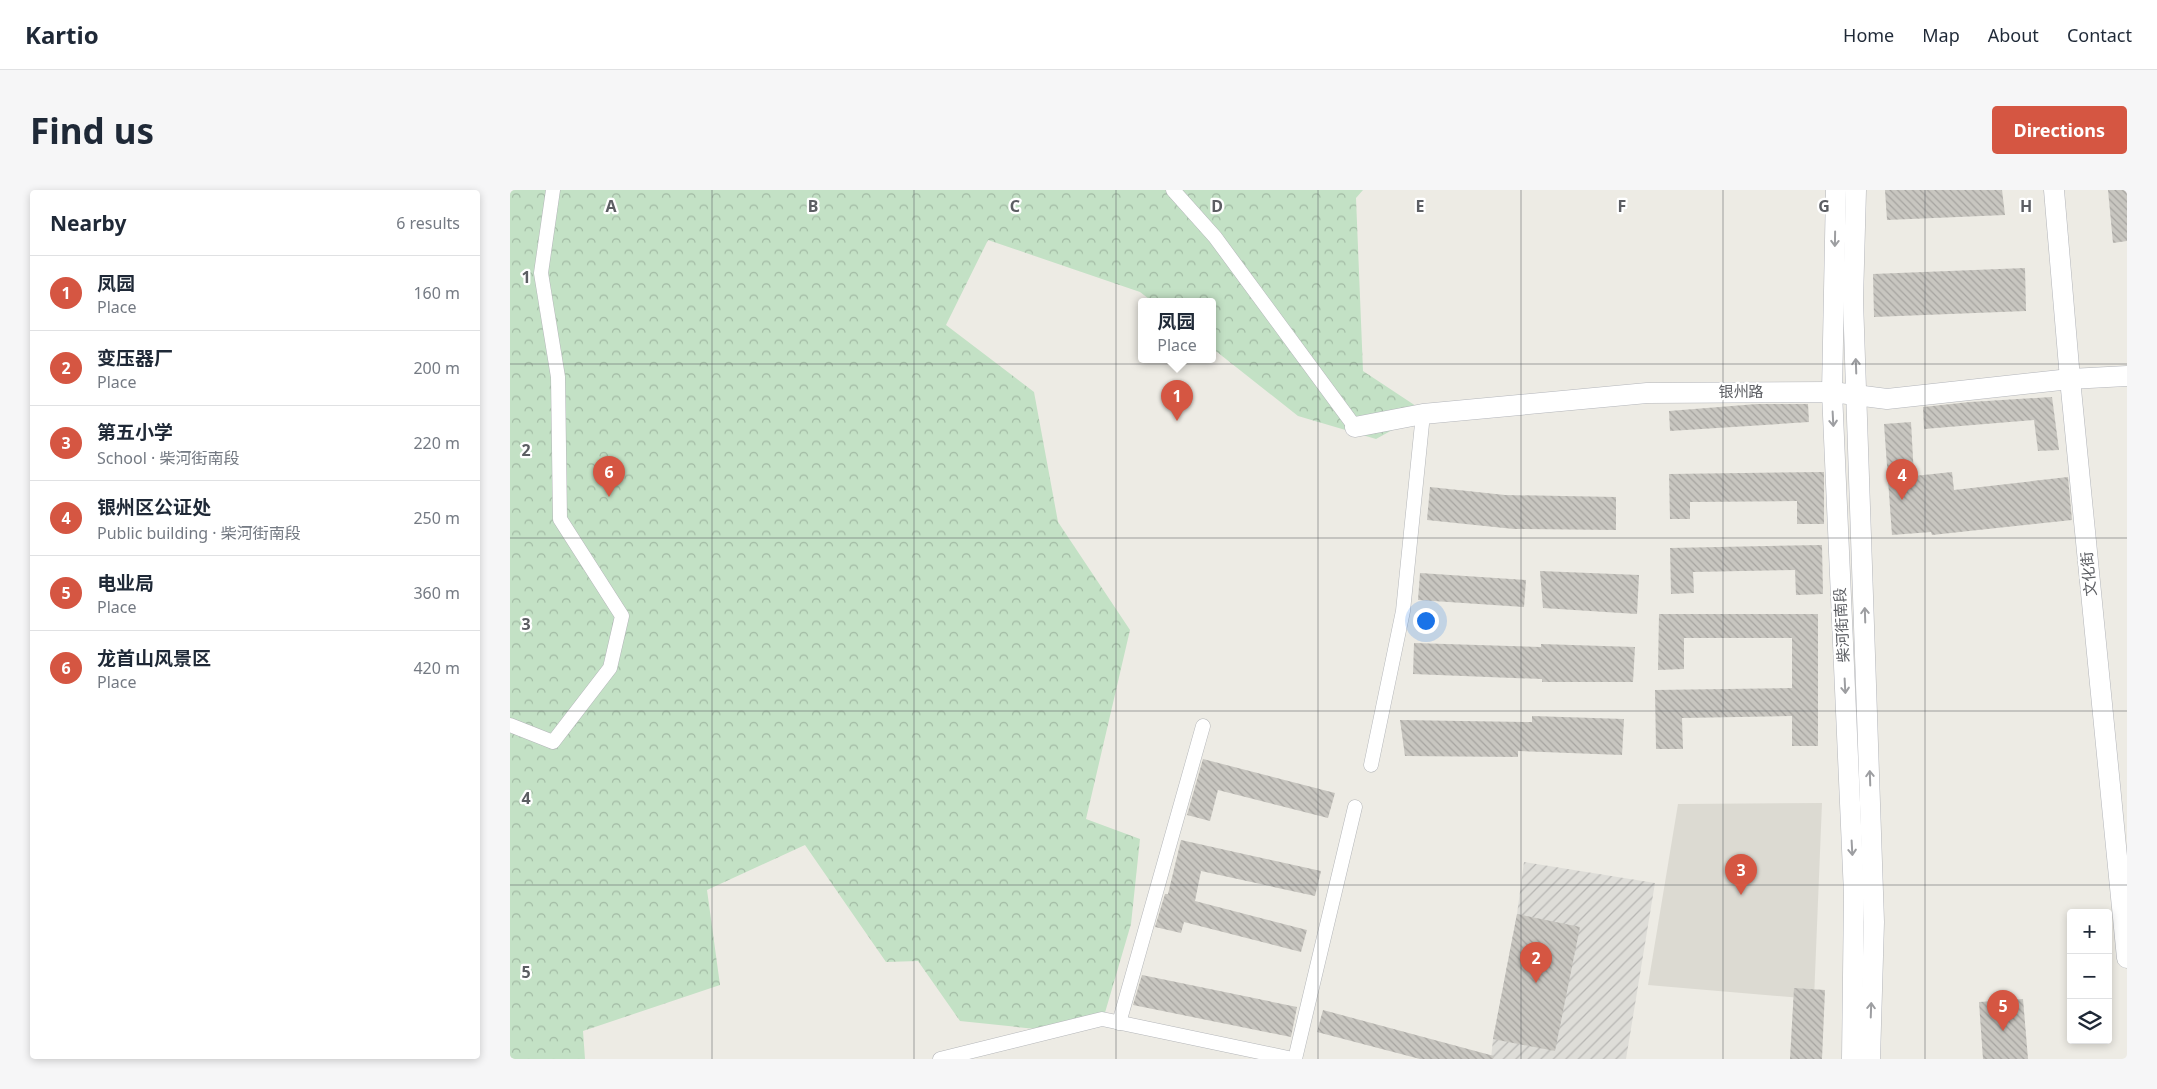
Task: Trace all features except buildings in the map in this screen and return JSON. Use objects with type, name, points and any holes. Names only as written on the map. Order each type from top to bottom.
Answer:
[{"type":"main road","name":"柴河街南段","points":[[1836,190],[1832,392],[1854,894],[1852,1059]]},
{"type":"main road","name":"柴河街南段","points":[[1856,190],[1853,300],[1873,893],[1870,1059]]},
{"type":"main road","name":"文化街","points":[[2054,190],[2070,380],[2127,958]]},
{"type":"main road","name":"银州路","points":[[1355,427],[1423,414],[1646,393],[1832,392],[1886,399],[2127,376]]},
{"type":"street","points":[[510,725],[553,742],[610,668],[622,616],[560,518],[558,377],[541,272],[553,190]]},
{"type":"street","points":[[1173,190],[1215,237],[1355,427]]},
{"type":"street","points":[[1371,765],[1403,611],[1423,414]]},
{"type":"street","points":[[1119,1023],[1203,726]]},
{"type":"street","points":[[940,1059],[1102,1019],[1294,1059],[1356,807]]},
{"type":"shaded area","points":[[1822,803],[1814,999],[1648,985],[1678,804]]},
{"type":"shaded area","points":[[1524,862],[1655,883],[1626,1059],[1491,1059],[1493,1039],[1517,914]]},
{"type":"green space","points":[[510,190],[1363,190],[1356,198],[1363,371],[1425,412],[1376,439],[1298,416],[1216,351],[1216,298],[1148,298],[1140,292],[988,240],[946,325],[1034,392],[1058,522],[1130,630],[1086,819],[1140,839],[1131,924],[1104,1016],[1036,1029],[960,1021],[918,961],[886,962],[805,845],[707,890],[720,985],[583,1031],[585,1059],[510,1059]]},
{"type":"place","name":"凤园","points":[[1177,421]]},
{"type":"place","name":"龙首山风景区","points":[[609,497]]},
{"type":"place","name":"银州区公证处","points":[[1902,500]]},
{"type":"place","name":"第五小学","points":[[1741,895]]},
{"type":"place","name":"变压器厂","points":[[1536,983]]},
{"type":"place","name":"电业局","points":[[2003,1031]]}]
